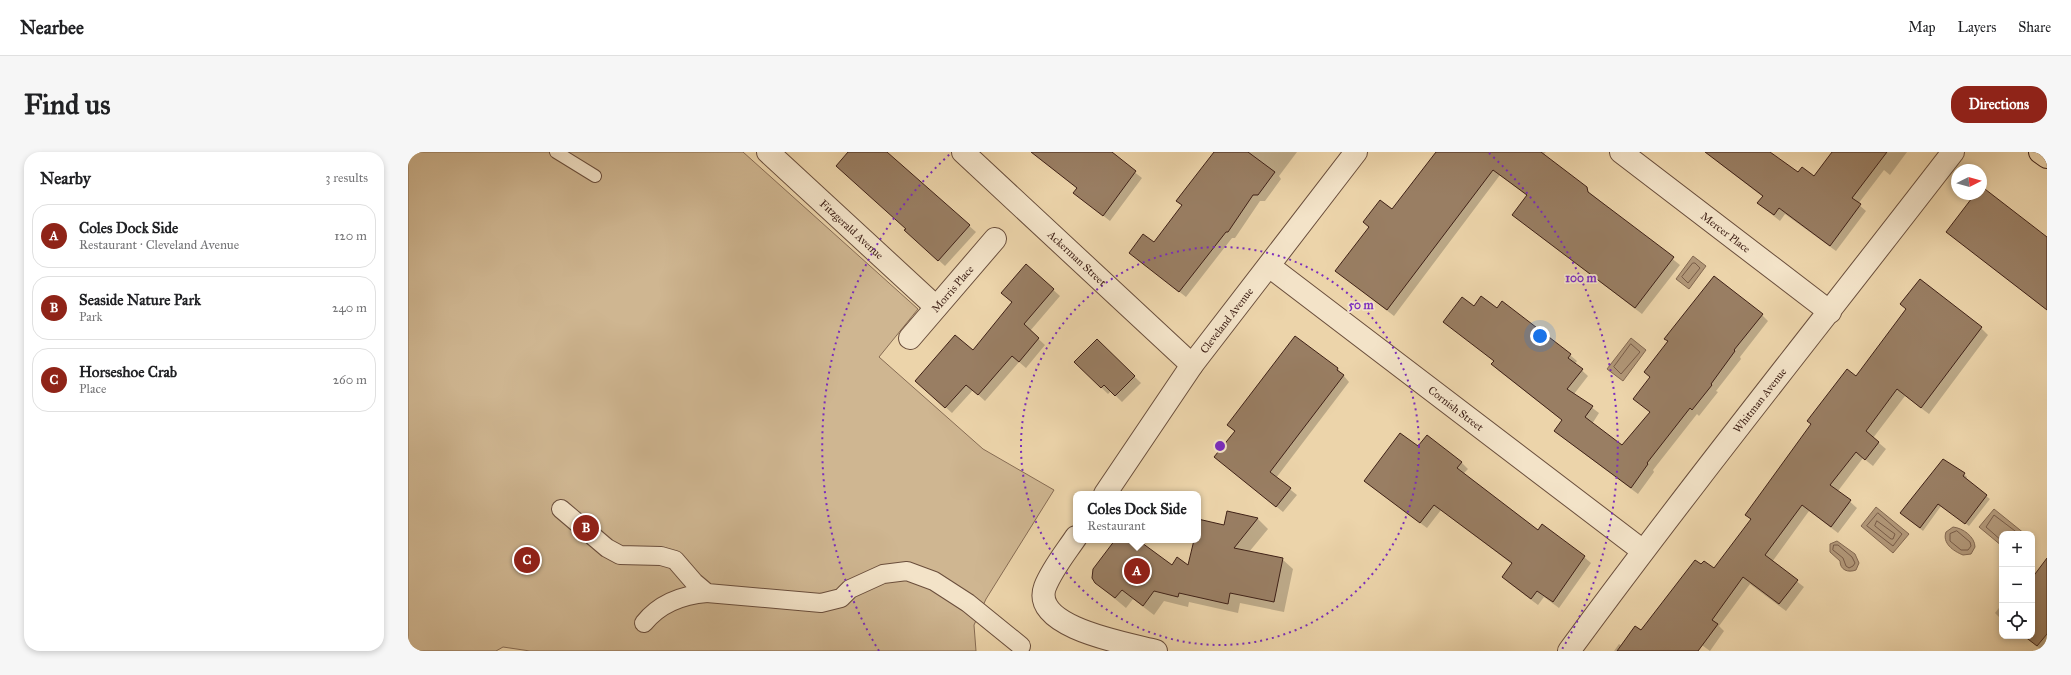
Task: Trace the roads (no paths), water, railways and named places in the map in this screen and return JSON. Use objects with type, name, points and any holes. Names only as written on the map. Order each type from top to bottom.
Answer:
[{"type":"main road","points":[[2040,152],[2047,157]]},
{"type":"street","name":"Fitzgerald Avenue","points":[[768,152],[936,307]]},
{"type":"street","name":"Ackerman Street","points":[[963,152],[1192,365]]},
{"type":"street","name":"Cleveland Avenue","points":[[1107,491],[1192,365],[1270,266],[1356,152]]},
{"type":"street","name":"Mercer Place","points":[[1621,152],[1830,312]]},
{"type":"street","name":"Whitman Avenue","points":[[1570,651],[1643,551],[1953,152]]},
{"type":"street","name":"Morris Place","points":[[910,338],[995,239]]},
{"type":"street","name":"Cornish Street","points":[[1270,266],[1643,551]]},
{"type":"street","points":[[561,509],[607,548],[620,555],[661,556],[675,560],[694,582],[707,593]]},
{"type":"street","points":[[1073,542],[1045,587],[1045,605],[1052,614],[1069,626],[1156,651]]},
{"type":"street","points":[[644,623],[652,613],[672,601],[695,594],[707,593],[821,603],[841,598],[850,589],[883,574],[907,571],[934,581],[968,603],[1021,646]]},
{"type":"lane","points":[[556,152],[595,176]]},
{"type":"water","points":[[1693,256],[1706,266],[1689,289],[1676,279]]},
{"type":"water","points":[[1631,338],[1646,350],[1623,381],[1607,369]]},
{"type":"water","points":[[1876,507],[1909,534],[1893,553],[1861,526]]},
{"type":"water","points":[[1994,509],[2021,531],[1999,531],[1999,544],[1979,527]]},
{"type":"water","points":[[1953,527],[1964,531],[1973,540],[1975,547],[1971,554],[1963,555],[1952,549],[1947,543],[1945,536],[1946,532]]},
{"type":"water","points":[[1837,541],[1855,554],[1859,563],[1856,570],[1847,571],[1843,569],[1840,561],[1830,552],[1830,544]]},
{"type":"place","name":"Seaside Nature Park","points":[[586,528]]},
{"type":"place","name":"Horseshoe Crab","points":[[527,560]]},
{"type":"place","name":"Coles Dock Side","points":[[1137,571]]}]
